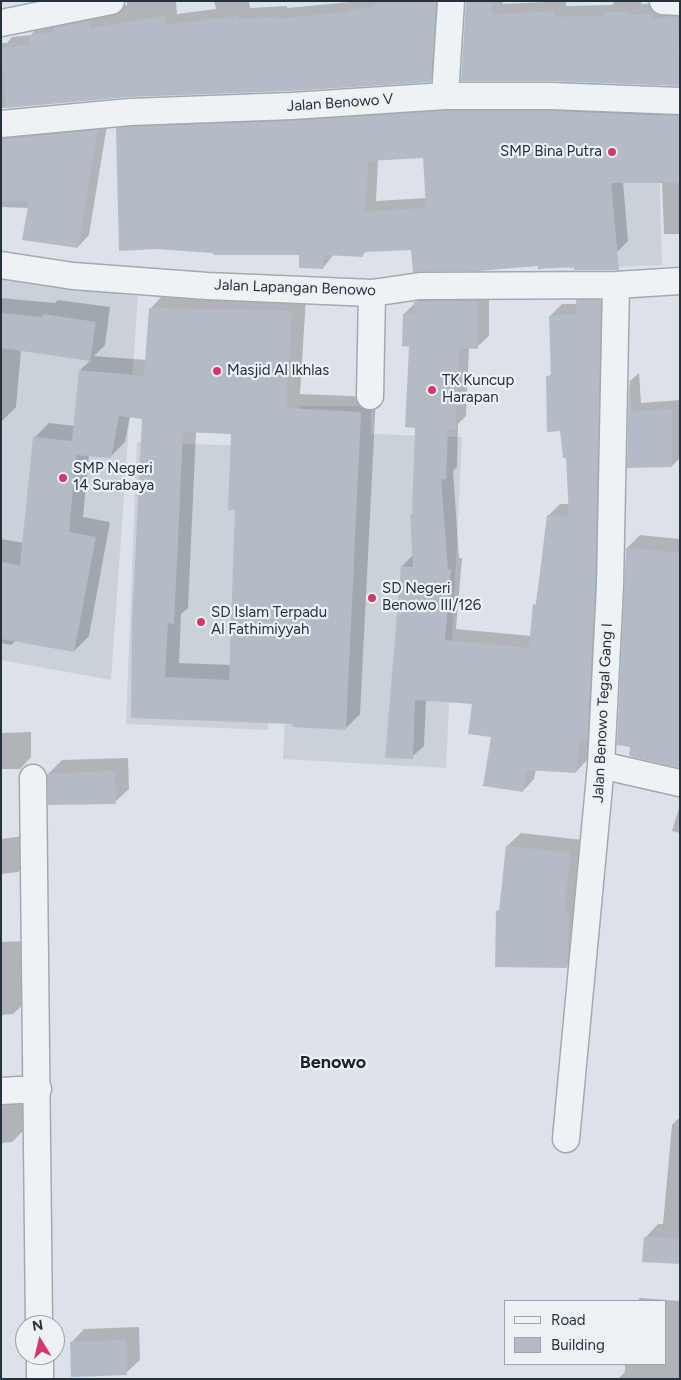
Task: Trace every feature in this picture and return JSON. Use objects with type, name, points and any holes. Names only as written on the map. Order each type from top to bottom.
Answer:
[{"type":"street","points":[[1,23],[111,1]]},
{"type":"street","points":[[445,96],[451,1]]},
{"type":"street","points":[[663,1],[680,2]]},
{"type":"street","name":"Jalan Benowo V","points":[[1,124],[130,112],[292,106],[445,96],[551,96],[680,101]]},
{"type":"street","name":"Jalan Lapangan Benowo","points":[[1,265],[72,276],[207,286],[372,293],[420,286],[616,285],[680,281]]},
{"type":"street","name":"Jalan Benowo Tegal Gang I","points":[[566,1139],[601,765],[610,586],[616,285]]},
{"type":"street","points":[[370,396],[372,293]]},
{"type":"street","points":[[601,765],[680,783]]},
{"type":"street","points":[[34,778],[40,1315]]},
{"type":"street","points":[[1,1090],[38,1089]]},
{"type":"street","points":[[40,1365],[40,1379]]},
{"type":"shaded area","name":"SMP Bina Putra","points":[[563,104],[661,108],[660,196],[662,265],[570,269]]},
{"type":"shaded area","name":"SMP Negeri 14 Surabaya","points":[[1,277],[138,296],[111,680],[1,660]]},
{"type":"shaded area","name":"SD Negeri Benowo III/126","points":[[299,406],[371,406],[371,434],[462,437],[446,768],[283,759]]},
{"type":"shaded area","name":"SD Islam Terpadu Al Fathimiyyah","points":[[137,442],[272,447],[277,520],[268,730],[126,724]]},
{"type":"building","points":[[436,1],[431,82],[291,91],[129,97],[6,108],[1,48],[30,45],[29,35],[53,32],[53,28],[89,21],[90,28],[165,16],[166,25],[238,16],[238,19],[276,17],[276,19],[349,12],[349,10],[373,7],[373,3]]},
{"type":"building","points":[[466,1],[492,1],[492,15],[554,11],[555,17],[603,16],[603,12],[630,12],[630,15],[653,14],[653,19],[678,17],[680,86],[551,81],[461,81]]},
{"type":"building","points":[[445,111],[551,111],[680,116],[680,183],[611,183],[619,270],[574,270],[574,267],[538,269],[538,266],[478,271],[413,272],[411,250],[363,252],[363,257],[324,255],[323,269],[299,268],[299,255],[213,255],[213,253],[154,249],[119,251],[116,128],[293,121]],"holes":[[[423,158],[426,208],[365,212],[368,161]]]},
{"type":"building","points":[[97,130],[78,248],[22,240],[29,201],[1,201],[1,140]]},
{"type":"building","points":[[576,300],[601,300],[595,585],[587,741],[579,740],[576,773],[526,770],[523,792],[483,786],[491,737],[468,734],[472,704],[415,700],[413,759],[385,758],[401,566],[413,567],[410,514],[412,514],[415,428],[405,427],[409,347],[402,346],[403,314],[415,314],[414,302],[478,301],[478,349],[459,348],[455,429],[448,429],[446,480],[441,479],[448,569],[451,570],[445,640],[529,648],[533,604],[536,605],[547,515],[569,517],[566,458],[563,458],[560,431],[547,432],[546,376],[551,376],[549,316],[577,314]]},
{"type":"building","points":[[149,308],[292,311],[286,408],[361,412],[346,730],[292,727],[293,724],[131,718],[132,622],[142,419],[119,416],[111,458],[76,455],[69,532],[96,537],[74,652],[1,639],[1,562],[20,565],[33,437],[72,441],[79,370],[144,376]],"holes":[[[183,432],[231,434],[228,510],[235,510],[229,680],[165,677],[168,623],[174,624]]]},
{"type":"building","points":[[1,313],[42,317],[43,314],[96,322],[90,361],[1,348]]},
{"type":"building","points":[[629,380],[632,412],[672,409],[672,467],[627,468]]},
{"type":"building","points":[[626,548],[680,553],[680,768],[629,756],[630,747],[617,745]]},
{"type":"building","points":[[115,771],[116,804],[48,805],[47,774]]},
{"type":"building","points":[[506,846],[570,853],[564,912],[569,912],[567,968],[495,967],[496,911],[499,911]]},
{"type":"building","points":[[644,1237],[680,1239],[680,1264],[642,1262]]},
{"type":"building","points":[[126,1340],[127,1375],[71,1377],[70,1342]]},
{"type":"place","name":"SMP Bina Putra","points":[[612,152]]},
{"type":"place","name":"Masjid Al Ikhlas","points":[[217,371]]},
{"type":"place","name":"TK Kuncup Harapan","points":[[432,390]]},
{"type":"place","name":"SMP Negeri 14 Surabaya","points":[[63,478]]},
{"type":"place","name":"SD Negeri Benowo III/126","points":[[372,598]]},
{"type":"place","name":"SD Islam Terpadu Al Fathimiyyah","points":[[201,622]]},
{"type":"district","name":"Benowo","points":[[333,1063]]}]
